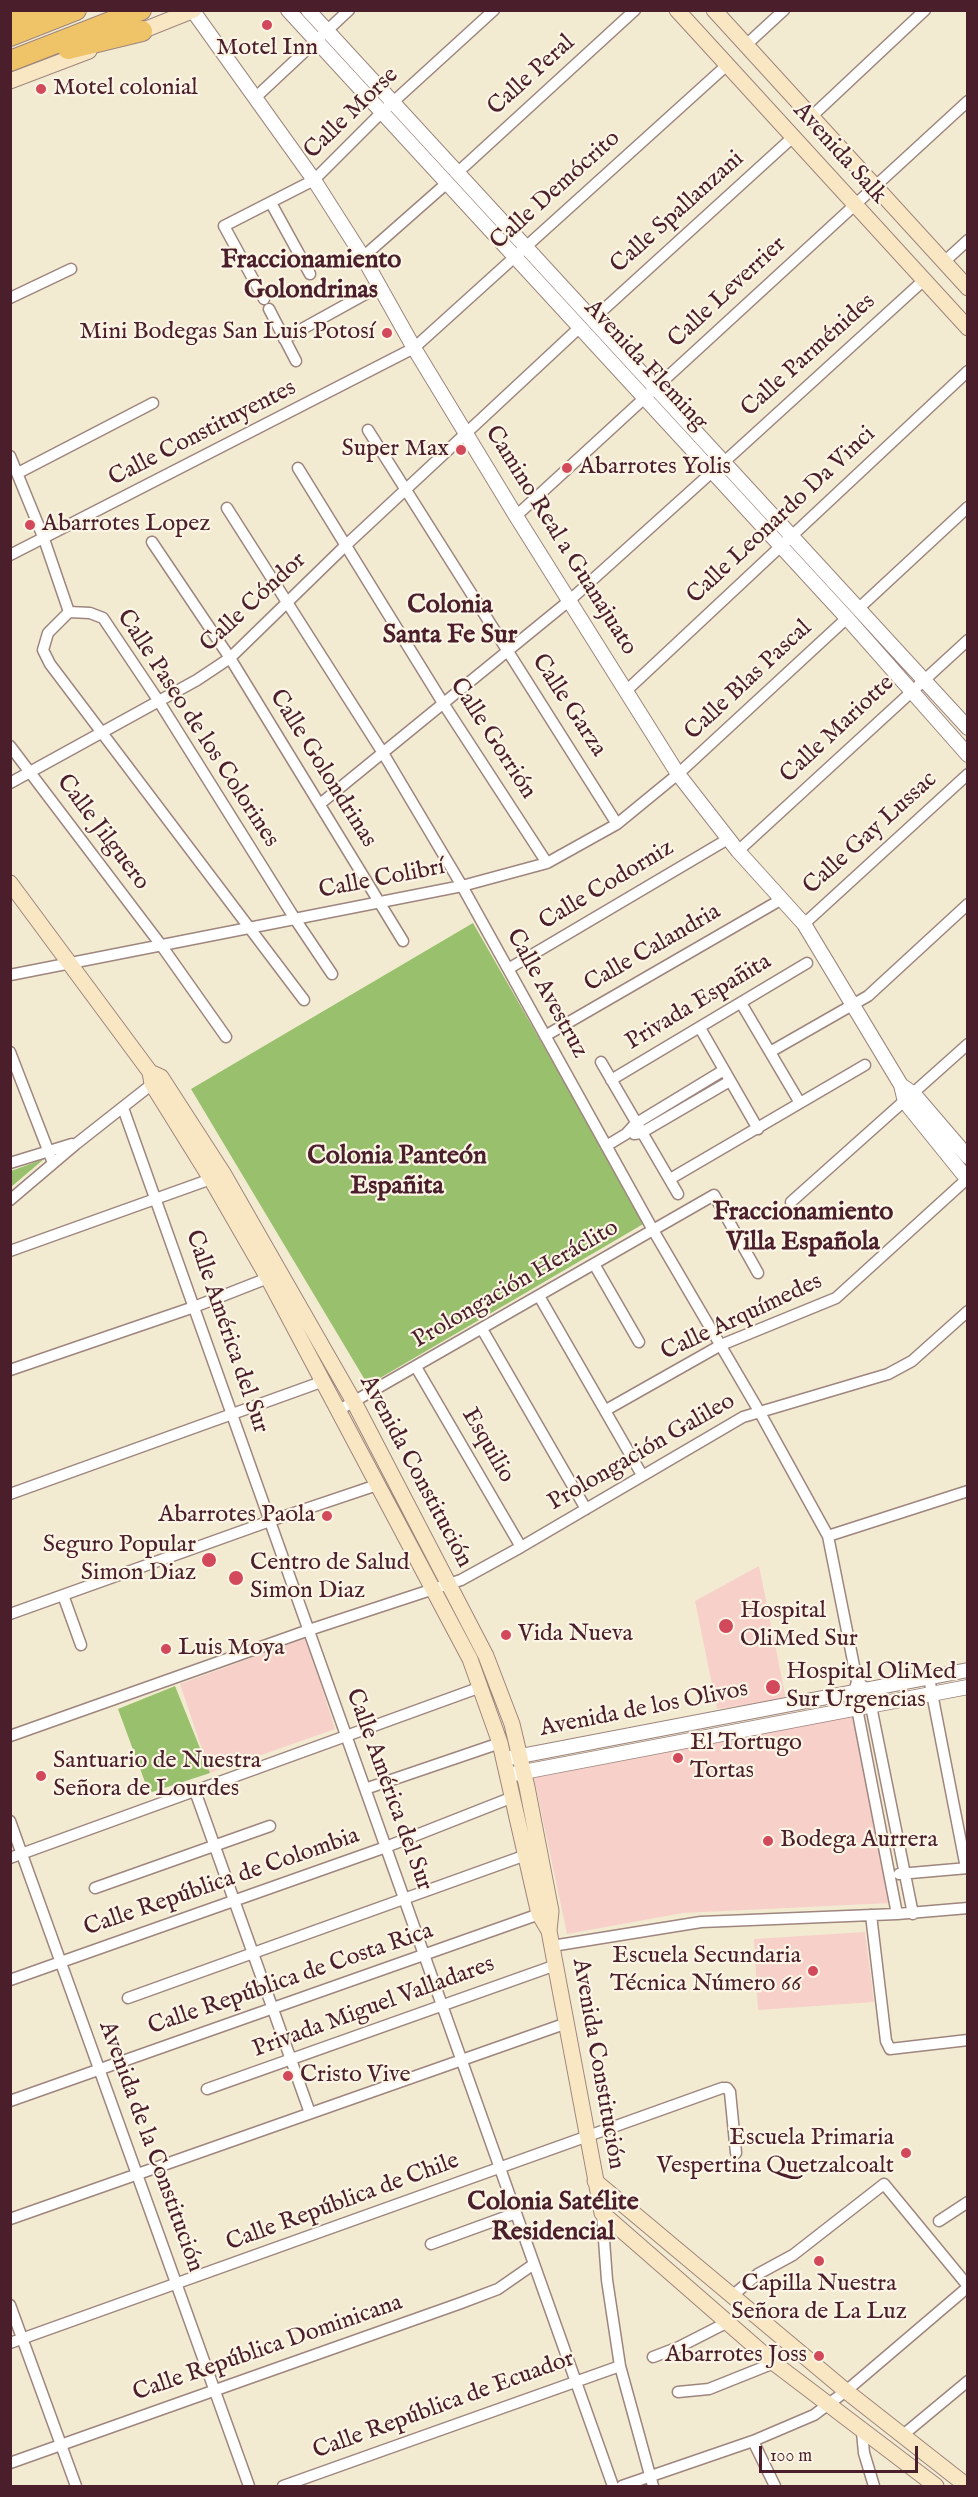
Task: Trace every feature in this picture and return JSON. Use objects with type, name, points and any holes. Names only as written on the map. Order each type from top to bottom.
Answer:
[{"type":"highway","points":[[10,15],[45,10]]},
{"type":"highway","points":[[10,36],[76,10]]},
{"type":"highway","points":[[10,62],[141,10]]},
{"type":"highway","points":[[10,62],[142,31]]},
{"type":"main road","points":[[10,15],[19,10]]},
{"type":"main road","name":"Avenida Salk","points":[[677,10],[968,328]]},
{"type":"main road","name":"Avenida Salk","points":[[714,10],[968,288]]},
{"type":"main road","points":[[10,81],[194,11]]},
{"type":"main road","name":"Avenida Constitución","points":[[10,883],[223,1173],[354,1402],[486,1656],[512,1725],[512,1758],[556,1965],[586,2137],[602,2213]]},
{"type":"main road","name":"Avenida Constitución","points":[[155,1078],[324,1381],[470,1659],[500,1743],[512,1758]]},
{"type":"main road","name":"Avenida Constitución","points":[[516,1773],[513,1797],[526,1855],[545,1912]]},
{"type":"main road","points":[[595,2181],[846,2391],[967,2487]]},
{"type":"main road","points":[[602,2213],[774,2363],[936,2487]]},
{"type":"street","name":"Avenida Fleming","points":[[288,10],[322,37],[520,252],[592,320],[655,389],[717,468]]},
{"type":"street","name":"Avenida Fleming","points":[[308,10],[322,37]]},
{"type":"street","points":[[256,98],[348,10]]},
{"type":"street","name":"Calle Morse","points":[[284,339],[224,226],[314,180],[386,108],[494,10]]},
{"type":"street","name":"Calle Peral","points":[[363,257],[636,10]]},
{"type":"street","points":[[746,45],[784,10]]},
{"type":"street","points":[[811,117],[925,10]]},
{"type":"street","name":"Camino Real a Guanajuato","points":[[194,11],[314,180],[363,257],[466,434],[678,774],[738,851],[804,924],[901,1085],[967,1179]]},
{"type":"street","name":"Calle Demócrito","points":[[414,348],[727,65]]},
{"type":"street","name":"Calle Leverrier","points":[[516,516],[968,101]]},
{"type":"street","name":"Calle Spallanzani","points":[[592,320],[793,137]]},
{"type":"street","points":[[271,203],[310,274]]},
{"type":"street","points":[[944,262],[968,240]]},
{"type":"street","name":"Avenida Fleming","points":[[520,252],[579,328],[644,399],[717,468],[853,614],[923,680],[968,728]]},
{"type":"street","points":[[10,298],[71,269]]},
{"type":"street","name":"Calle Parménides","points":[[320,804],[570,600],[924,280]]},
{"type":"street","points":[[296,361],[284,339],[378,286]]},
{"type":"street","points":[[466,434],[579,328]]},
{"type":"street","name":"Calle Constituyentes","points":[[10,555],[414,348]]},
{"type":"street","name":"Calle Leonardo Da Vinci","points":[[626,691],[968,371]]},
{"type":"street","points":[[18,473],[153,403]]},
{"type":"street","name":"Calle Garza","points":[[368,430],[617,824]]},
{"type":"street","name":"Calle Cóndor","points":[[10,783],[197,680],[230,658],[345,546],[466,434]]},
{"type":"street","points":[[10,456],[44,539],[69,612],[48,633],[43,650],[50,664],[304,1000]]},
{"type":"street","name":"Calle Gorrión","points":[[298,468],[443,702],[547,863]]},
{"type":"street","name":"Calle Blas Pascal","points":[[678,774],[968,507]]},
{"type":"street","name":"Calle Avestruz","points":[[227,508],[383,753],[462,886],[653,1230],[759,1411],[828,1536],[864,1708]]},
{"type":"street","name":"Calle Golondrinas","points":[[152,542],[230,658],[403,941]]},
{"type":"street","name":"Calle Paseo de los Colorines","points":[[69,612],[90,613],[103,618],[158,700],[332,974]]},
{"type":"street","name":"Avenida Fleming","points":[[853,614],[910,692],[968,754]]},
{"type":"street","name":"Calle Mariotte","points":[[738,851],[968,640]]},
{"type":"street","name":"Calle Jilguero","points":[[10,746],[161,945],[226,1037]]},
{"type":"street","name":"Calle Colibrí","points":[[10,975],[462,886],[547,863],[617,824],[678,774]]},
{"type":"street","name":"Calle Gay Lussac","points":[[804,924],[968,774]]},
{"type":"street","name":"Calle Codorniz","points":[[508,969],[728,839]]},
{"type":"street","name":"Calle Calandria","points":[[546,1036],[782,899]]},
{"type":"street","points":[[770,1052],[868,996],[968,904]]},
{"type":"street","name":"Privada Españita","points":[[611,1080],[807,963]]},
{"type":"street","points":[[741,1003],[800,1102]]},
{"type":"street","points":[[700,1028],[758,1129]]},
{"type":"street","points":[[791,1202],[968,1044]]},
{"type":"street","points":[[10,1052],[53,1163]]},
{"type":"street","name":"Privada Españita","points":[[601,1062],[678,1194]]},
{"type":"street","points":[[670,1179],[865,1065]]},
{"type":"street","points":[[638,1128],[724,1070]]},
{"type":"street","points":[[10,1200],[123,1108],[155,1078]]},
{"type":"street","points":[[606,1146],[730,1081]]},
{"type":"street","name":"Camino Real a Guanajuato","points":[[910,1098],[968,1156]]},
{"type":"street","name":"Calle América del Sur","points":[[123,1108],[613,2487]]},
{"type":"street","points":[[10,1163],[76,1144]]},
{"type":"street","points":[[10,1251],[211,1179]]},
{"type":"street","name":"Calle Arquímedes","points":[[606,1410],[721,1345],[836,1298],[967,1179]]},
{"type":"street","name":"Prolongación Heráclito","points":[[339,1410],[714,1195],[758,1273]]},
{"type":"street","points":[[594,1264],[639,1342]]},
{"type":"street","points":[[10,1370],[194,1307],[268,1278]]},
{"type":"street","points":[[539,1296],[642,1475]]},
{"type":"street","name":"Prolongación Galileo","points":[[10,1736],[309,1630],[460,1580],[521,1547],[743,1416],[888,1374],[912,1361],[968,1311]]},
{"type":"street","points":[[482,1329],[586,1509]]},
{"type":"street","name":"Esquilio","points":[[416,1367],[521,1547]]},
{"type":"street","points":[[10,1494],[324,1381]]},
{"type":"street","points":[[10,1614],[377,1485]]},
{"type":"street","points":[[828,1536],[968,1491]]},
{"type":"street","points":[[63,1595],[81,1645]]},
{"type":"street","name":"Avenida de los Olivos","points":[[512,1758],[761,1711],[860,1688],[968,1670]]},
{"type":"street","points":[[890,1875],[967,1868],[929,1678]]},
{"type":"street","name":"Avenida de los Olivos","points":[[516,1773],[968,1687]]},
{"type":"street","points":[[10,1858],[482,1688]]},
{"type":"street","points":[[864,1708],[906,1873],[913,1914]]},
{"type":"street","points":[[864,1708],[897,1914]]},
{"type":"street","points":[[761,1711],[764,1727]]},
{"type":"street","points":[[365,1789],[500,1743]]},
{"type":"street","points":[[195,1791],[310,2114]]},
{"type":"street","name":"Calle República de Colombia","points":[[10,1980],[386,1847],[513,1797]]},
{"type":"street","name":"Avenida de la Constitución","points":[[10,1821],[249,2487]]},
{"type":"street","points":[[95,1888],[270,1826]]},
{"type":"street","points":[[128,1998],[526,1855]]},
{"type":"street","points":[[550,1939],[701,1922],[913,1914],[968,1908]]},
{"type":"street","name":"Calle República de Costa Rica","points":[[10,2101],[545,1912]]},
{"type":"street","points":[[872,1916],[886,2041],[890,2049],[968,2040]]},
{"type":"street","name":"Privada Miguel Valladares","points":[[207,2090],[556,1965]]},
{"type":"street","points":[[10,2218],[567,2023]]},
{"type":"street","name":"Calle República de Chile","points":[[10,2343],[727,2088],[730,2092],[736,2153]]},
{"type":"street","points":[[622,2487],[652,2481],[814,2415],[846,2391],[968,2286],[884,2184],[793,2255],[764,2270],[732,2296]]},
{"type":"street","points":[[939,2221],[968,2202]]},
{"type":"street","points":[[431,2244],[516,2213]]},
{"type":"street","name":"Avenida Constitución","points":[[602,2213],[607,2280],[620,2366],[652,2481]]},
{"type":"street","name":"Calle República Dominicana","points":[[10,2463],[498,2289],[534,2264]]},
{"type":"street","points":[[10,2305],[76,2487]]},
{"type":"street","points":[[653,2357],[679,2347],[728,2322]]},
{"type":"street","points":[[678,2392],[709,2389],[774,2363]]},
{"type":"street","name":"Calle República de Ecuador","points":[[283,2487],[620,2366]]},
{"type":"street","points":[[903,2435],[966,2386]]},
{"type":"street","points":[[862,2432],[864,2453],[874,2487]]},
{"type":"street","points":[[753,2441],[775,2487]]},
{"type":"shaded area","points":[[759,1566],[786,1699],[717,1709],[695,1601]]},
{"type":"shaded area","points":[[306,1638],[335,1729],[210,1773],[180,1684]]},
{"type":"shaded area","points":[[852,1716],[890,1903],[683,1913],[567,1934],[534,1778]]},
{"type":"shaded area","name":"Escuela Secundaria Técnica Número 66","points":[[865,1932],[874,2002],[758,2010],[754,1939]]},
{"type":"green space","points":[[473,923],[645,1223],[368,1385],[191,1089]]},
{"type":"green space","points":[[44,1159],[11,1187],[11,1171]]},
{"type":"green space","points":[[175,1686],[210,1773],[149,1793],[118,1709]]},
{"type":"place","name":"Motel Inn","points":[[267,25]]},
{"type":"place","name":"Motel colonial","points":[[41,89]]},
{"type":"place","name":"Mini Bodegas San Luis Potosí","points":[[387,333]]},
{"type":"place","name":"Super Max","points":[[461,450]]},
{"type":"place","name":"Abarrotes Yolis","points":[[567,468]]},
{"type":"place","name":"Abarrotes Lopez","points":[[30,525]]},
{"type":"place","name":"Abarrotes Paola","points":[[327,1516]]},
{"type":"place","name":"Seguro Popular Simon Diaz","points":[[209,1560]]},
{"type":"place","name":"Centro de Salud Simon Diaz","points":[[236,1578]]},
{"type":"place","name":"Hospital OliMed Sur","points":[[726,1626]]},
{"type":"place","name":"Vida Nueva","points":[[506,1635]]},
{"type":"place","name":"Luis Moya","points":[[166,1649]]},
{"type":"place","name":"Hospital OliMed Sur Urgencias","points":[[773,1687]]},
{"type":"place","name":"El Tortugo Tortas","points":[[678,1758]]},
{"type":"place","name":"Santuario de Nuestra Señora de Lourdes","points":[[41,1776]]},
{"type":"place","name":"Bodega Aurrera","points":[[768,1841]]},
{"type":"place","name":"Escuela Secundaria Técnica Número 66","points":[[813,1971]]},
{"type":"place","name":"Cristo Vive","points":[[288,2076]]},
{"type":"place","name":"Escuela Primaria Vespertina Quetzalcoalt","points":[[906,2153]]},
{"type":"place","name":"Capilla Nuestra Señora de La Luz","points":[[819,2261]]},
{"type":"place","name":"Abarrotes Joss","points":[[819,2356]]},
{"type":"district","name":"Fraccionamiento Golondrinas","points":[[311,277]]},
{"type":"district","name":"Colonia Santa Fe Sur","points":[[450,622]]},
{"type":"district","name":"Colonia Panteón Españita","points":[[397,1173]]},
{"type":"district","name":"Fraccionamiento Villa Española","points":[[803,1229]]},
{"type":"district","name":"Colonia Satélite Residencial","points":[[553,2219]]}]
